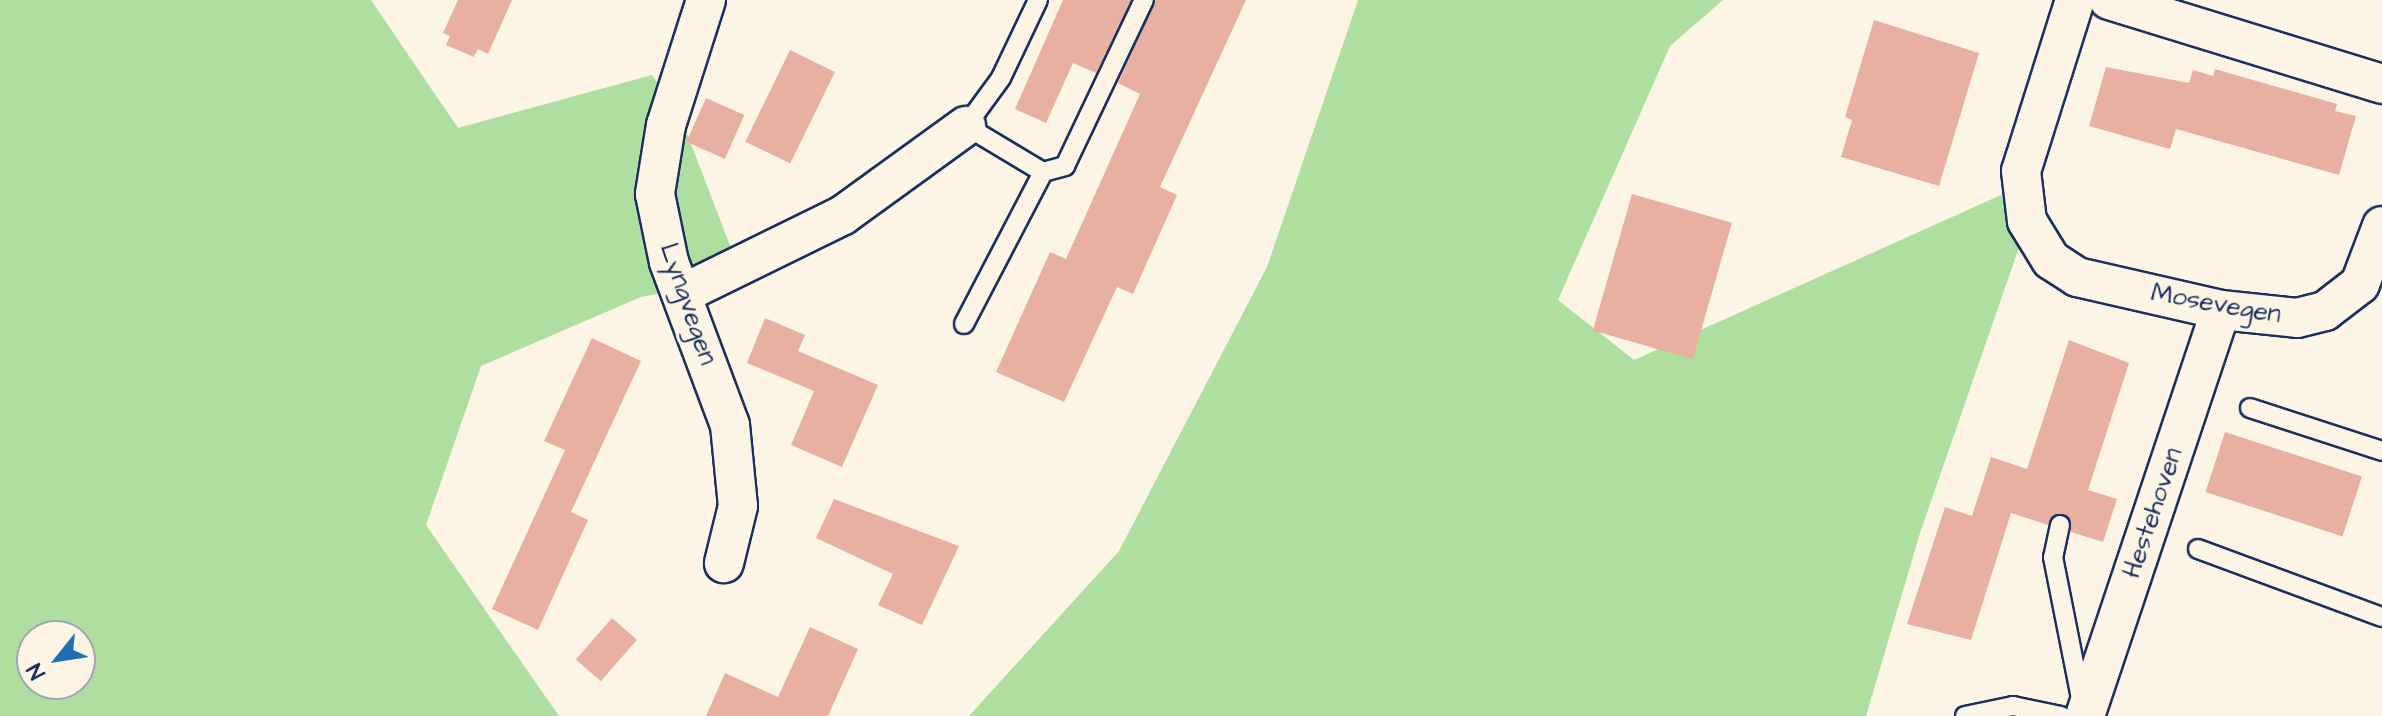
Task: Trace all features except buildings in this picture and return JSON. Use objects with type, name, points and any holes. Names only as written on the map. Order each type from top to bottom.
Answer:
[{"type":"street","name":"Lyngvegen","points":[[706,0],[666,125],[655,194],[682,294],[730,425],[738,506],[724,563]]},
{"type":"street","name":"Mosevegen","points":[[2075,0],[2021,171],[2027,221],[2051,260],[2077,277],[2221,310],[2297,318],[2325,311],[2360,284],[2382,226]]},
{"type":"street","points":[[2109,0],[2382,84]]},
{"type":"street","points":[[682,294],[843,215],[966,126]]},
{"type":"street","name":"Hestehoven","points":[[2081,716],[2221,310]]},
{"type":"lane","points":[[1038,0],[1001,78],[966,126],[1043,172],[1065,166],[1144,0]]},
{"type":"lane","points":[[964,324],[1043,172]]},
{"type":"lane","points":[[2250,408],[2382,451]]},
{"type":"lane","points":[[1965,716],[2013,706],[2081,716],[2072,682],[2053,557],[2060,525]]},
{"type":"lane","points":[[2198,549],[2382,617]]},
{"type":"green space","points":[[0,0],[371,0],[458,128],[652,75],[680,115],[742,277],[641,297],[481,366],[426,525],[559,716],[0,716]]},
{"type":"green space","points":[[1358,0],[1723,0],[1670,46],[1558,300],[1634,360],[2001,195],[2023,236],[1920,533],[1866,716],[969,716],[1119,551],[1267,267]]}]
